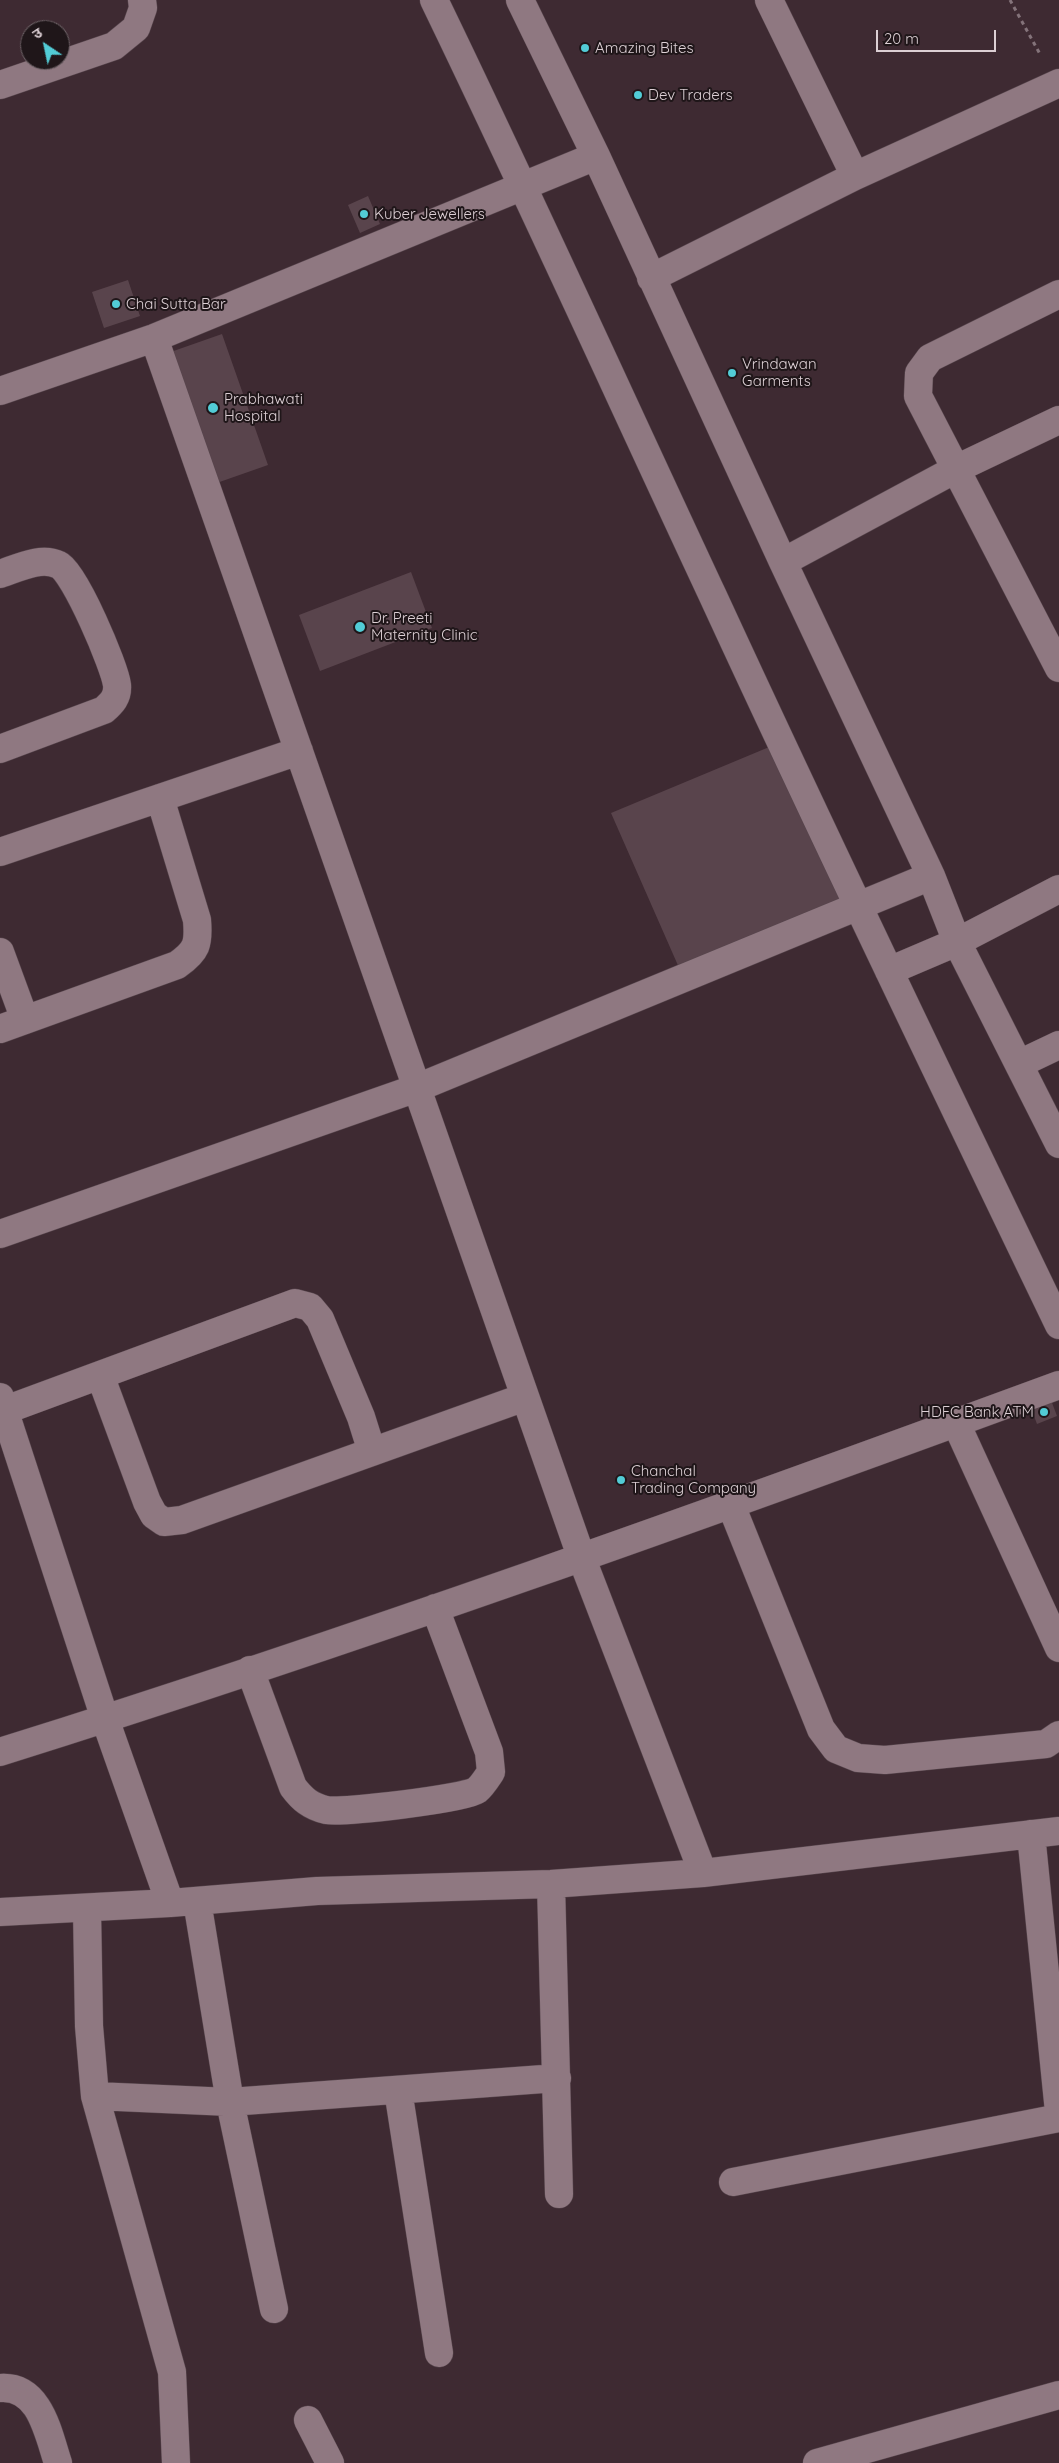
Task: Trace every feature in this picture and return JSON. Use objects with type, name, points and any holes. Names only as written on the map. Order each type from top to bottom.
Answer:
[{"type":"street","points":[[0,85],[114,46],[136,28],[143,8],[142,0]]},
{"type":"street","points":[[434,0],[524,186],[712,596],[1059,1325]]},
{"type":"street","points":[[520,0],[596,156],[783,562],[931,876],[957,942],[1059,1144]]},
{"type":"street","points":[[770,0],[855,176]]},
{"type":"street","points":[[651,278],[855,176],[1058,83]]},
{"type":"street","points":[[0,391],[154,338],[596,156]]},
{"type":"street","points":[[1059,294],[930,358],[919,373],[918,396],[1059,668]]},
{"type":"street","points":[[154,338],[582,1559],[702,1873]]},
{"type":"street","points":[[783,562],[956,469],[1059,420]]},
{"type":"street","points":[[0,574],[30,564],[52,562],[62,566],[74,580],[110,662],[117,685],[115,699],[104,710],[0,749]]},
{"type":"street","points":[[0,852],[299,751]]},
{"type":"street","points":[[0,952],[12,1024],[177,966],[192,955],[198,938],[198,920],[160,798]]},
{"type":"street","points":[[0,1234],[417,1088],[931,876]]},
{"type":"street","points":[[889,971],[957,942],[1059,889]]},
{"type":"street","points":[[1019,1064],[1059,1045]]},
{"type":"street","points":[[274,2309],[230,2102],[184,1902],[105,1719],[2,1406],[100,1375],[276,1308],[295,1303],[310,1307],[320,1318],[361,1417],[372,1452]]},
{"type":"street","points":[[100,1375],[147,1502],[154,1515],[164,1522],[182,1520],[525,1397]]},
{"type":"street","points":[[0,1752],[105,1719],[582,1559],[1059,1385]]},
{"type":"street","points":[[956,1423],[1059,1648]]},
{"type":"street","points":[[732,1505],[821,1729],[836,1749],[858,1758],[886,1760],[1046,1744],[1059,1735]]},
{"type":"street","points":[[250,1670],[293,1787],[304,1802],[327,1810],[396,1805],[466,1795],[478,1790],[491,1772],[489,1752],[435,1608]]},
{"type":"street","points":[[0,1912],[87,1909],[317,1891],[551,1884],[702,1873],[1059,1831]]},
{"type":"street","points":[[1031,1834],[1059,2112]]},
{"type":"street","points":[[551,1884],[559,2194]]},
{"type":"street","points":[[87,1909],[89,2026],[95,2096],[172,2372],[176,2463]]},
{"type":"street","points":[[95,2096],[230,2102],[557,2078]]},
{"type":"street","points":[[398,2090],[439,2353]]},
{"type":"street","points":[[733,2182],[1059,2118]]},
{"type":"street","points":[[0,2388],[12,2387],[27,2394],[43,2418],[58,2463]]},
{"type":"street","points":[[817,2463],[1059,2395]]},
{"type":"street","points":[[308,2420],[330,2463]]},
{"type":"path","points":[[1010,0],[1058,83]]},
{"type":"building","name":"Kuber Jewellers","points":[[368,196],[380,224],[360,233],[348,205]]},
{"type":"building","name":"Chai Sutta Bar","points":[[128,280],[140,316],[104,328],[92,292]]},
{"type":"building","points":[[222,334],[268,465],[211,485],[165,354]]},
{"type":"building","points":[[411,572],[432,628],[320,671],[299,615]]},
{"type":"building","points":[[774,745],[846,900],[680,970],[611,813]]},
{"type":"building","name":"HDFC Bank ATM","points":[[1051,1400],[1057,1416],[1037,1424],[1031,1408]]},
{"type":"place","name":"Amazing Bites","points":[[585,48]]},
{"type":"place","name":"Dev Traders","points":[[638,95]]},
{"type":"place","name":"Kuber Jewellers","points":[[364,214]]},
{"type":"place","name":"Chai Sutta Bar","points":[[116,304]]},
{"type":"place","name":"Vrindawan Garments","points":[[732,373]]},
{"type":"place","name":"Prabhawati Hospital","points":[[213,408]]},
{"type":"place","name":"Dr. Preeti Maternity Clinic","points":[[360,627]]},
{"type":"place","name":"HDFC Bank ATM","points":[[1044,1412]]},
{"type":"place","name":"Chanchal Trading Company","points":[[621,1480]]}]
